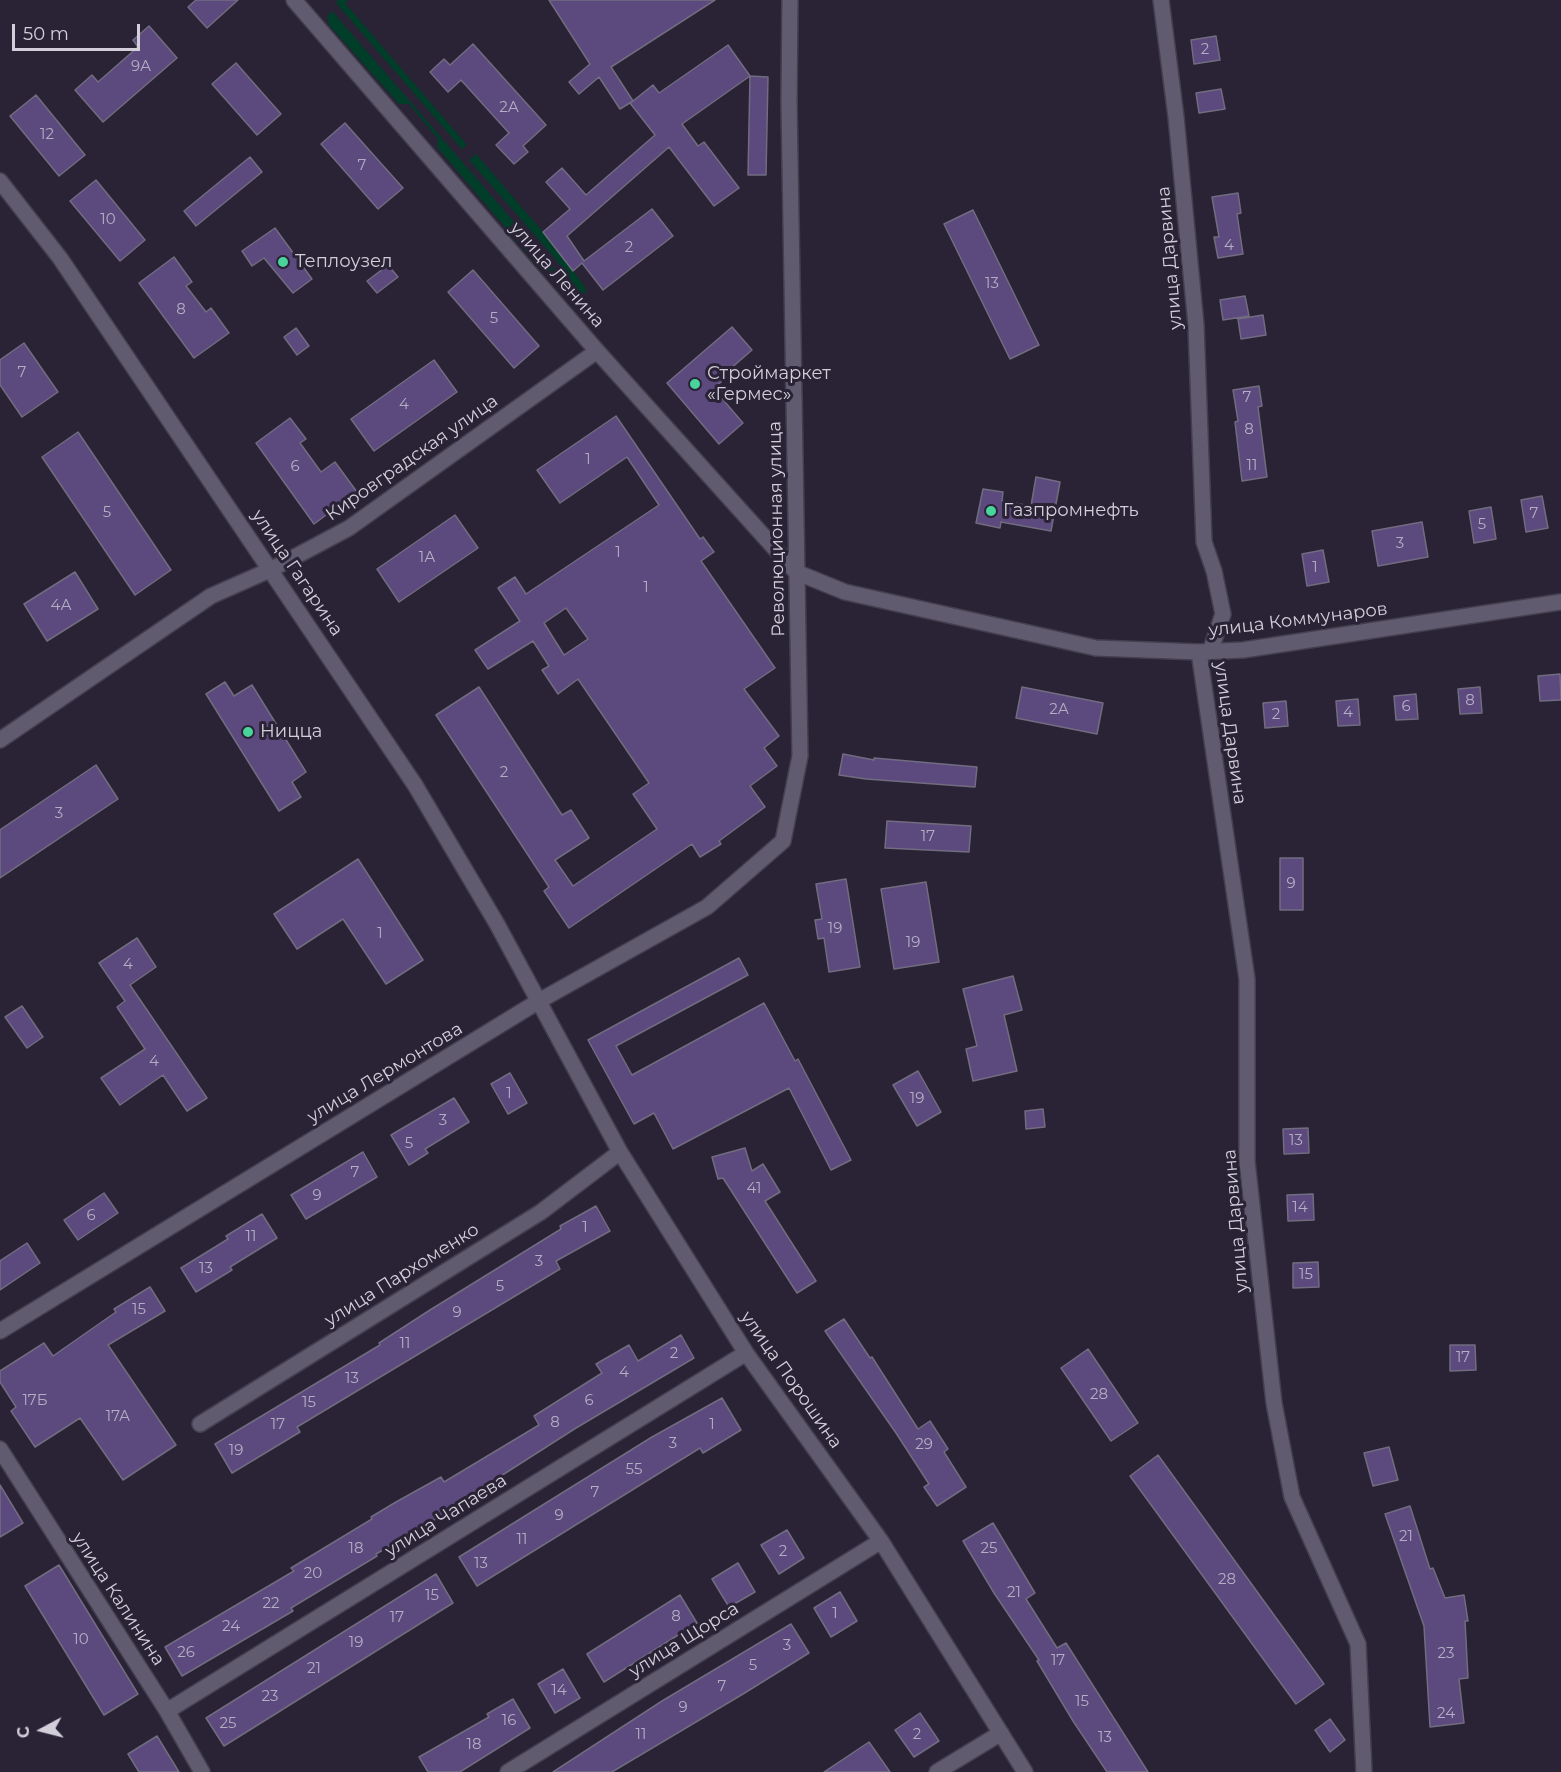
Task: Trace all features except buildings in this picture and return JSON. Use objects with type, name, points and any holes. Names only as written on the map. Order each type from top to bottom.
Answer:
[{"type":"street","name":"улица Ленина","points":[[294,0],[597,351],[796,572]]},
{"type":"street","name":"Революционная улица","points":[[783,841],[800,756],[790,0]]},
{"type":"street","name":"улица Дарвина","points":[[1161,0],[1176,117],[1196,325],[1204,542],[1214,571],[1223,614],[1204,652],[1246,978],[1248,1161],[1274,1402],[1292,1497],[1358,1644],[1364,1772]]},
{"type":"street","name":"улица Гагарина","points":[[0,181],[60,258],[416,785],[539,1001]]},
{"type":"street","name":"Кировградская улица","points":[[0,740],[211,596],[272,569],[349,528],[597,351]]},
{"type":"street","name":"улица Коммунаров","points":[[796,572],[845,592],[1096,648],[1204,652],[1255,648],[1561,602]]},
{"type":"street","name":"улица Лермонтова","points":[[0,1331],[539,1001],[707,907],[783,841]]},
{"type":"street","name":"улица Порошина","points":[[539,1001],[620,1152],[746,1353],[881,1541],[1024,1772]]},
{"type":"street","name":"улица Пархоменко","points":[[200,1424],[541,1212],[620,1152]]},
{"type":"street","name":"улица Чапаева","points":[[167,1711],[746,1353]]},
{"type":"street","name":"улица Калинина","points":[[0,1449],[167,1711],[202,1772]]},
{"type":"street","name":"улица Щорса","points":[[508,1772],[881,1541]]},
{"type":"street","points":[[937,1772],[1001,1733]]},
{"type":"green space","points":[[337,0],[348,0],[345,3],[467,145],[462,149],[337,4]]},
{"type":"green space","points":[[332,11],[554,268],[553,273],[543,272],[437,147],[438,139],[409,104],[399,104],[329,25],[327,17]]},
{"type":"green space","points":[[476,154],[555,246],[587,290],[582,295],[553,256],[469,160]]},
{"type":"place","name":"Теплоузел","points":[[283,262]]},
{"type":"place","name":"Строймаркет «Гермес»","points":[[695,384]]},
{"type":"place","name":"Газпромнефть","points":[[991,511]]},
{"type":"place","name":"Ницца","points":[[248,732]]}]
